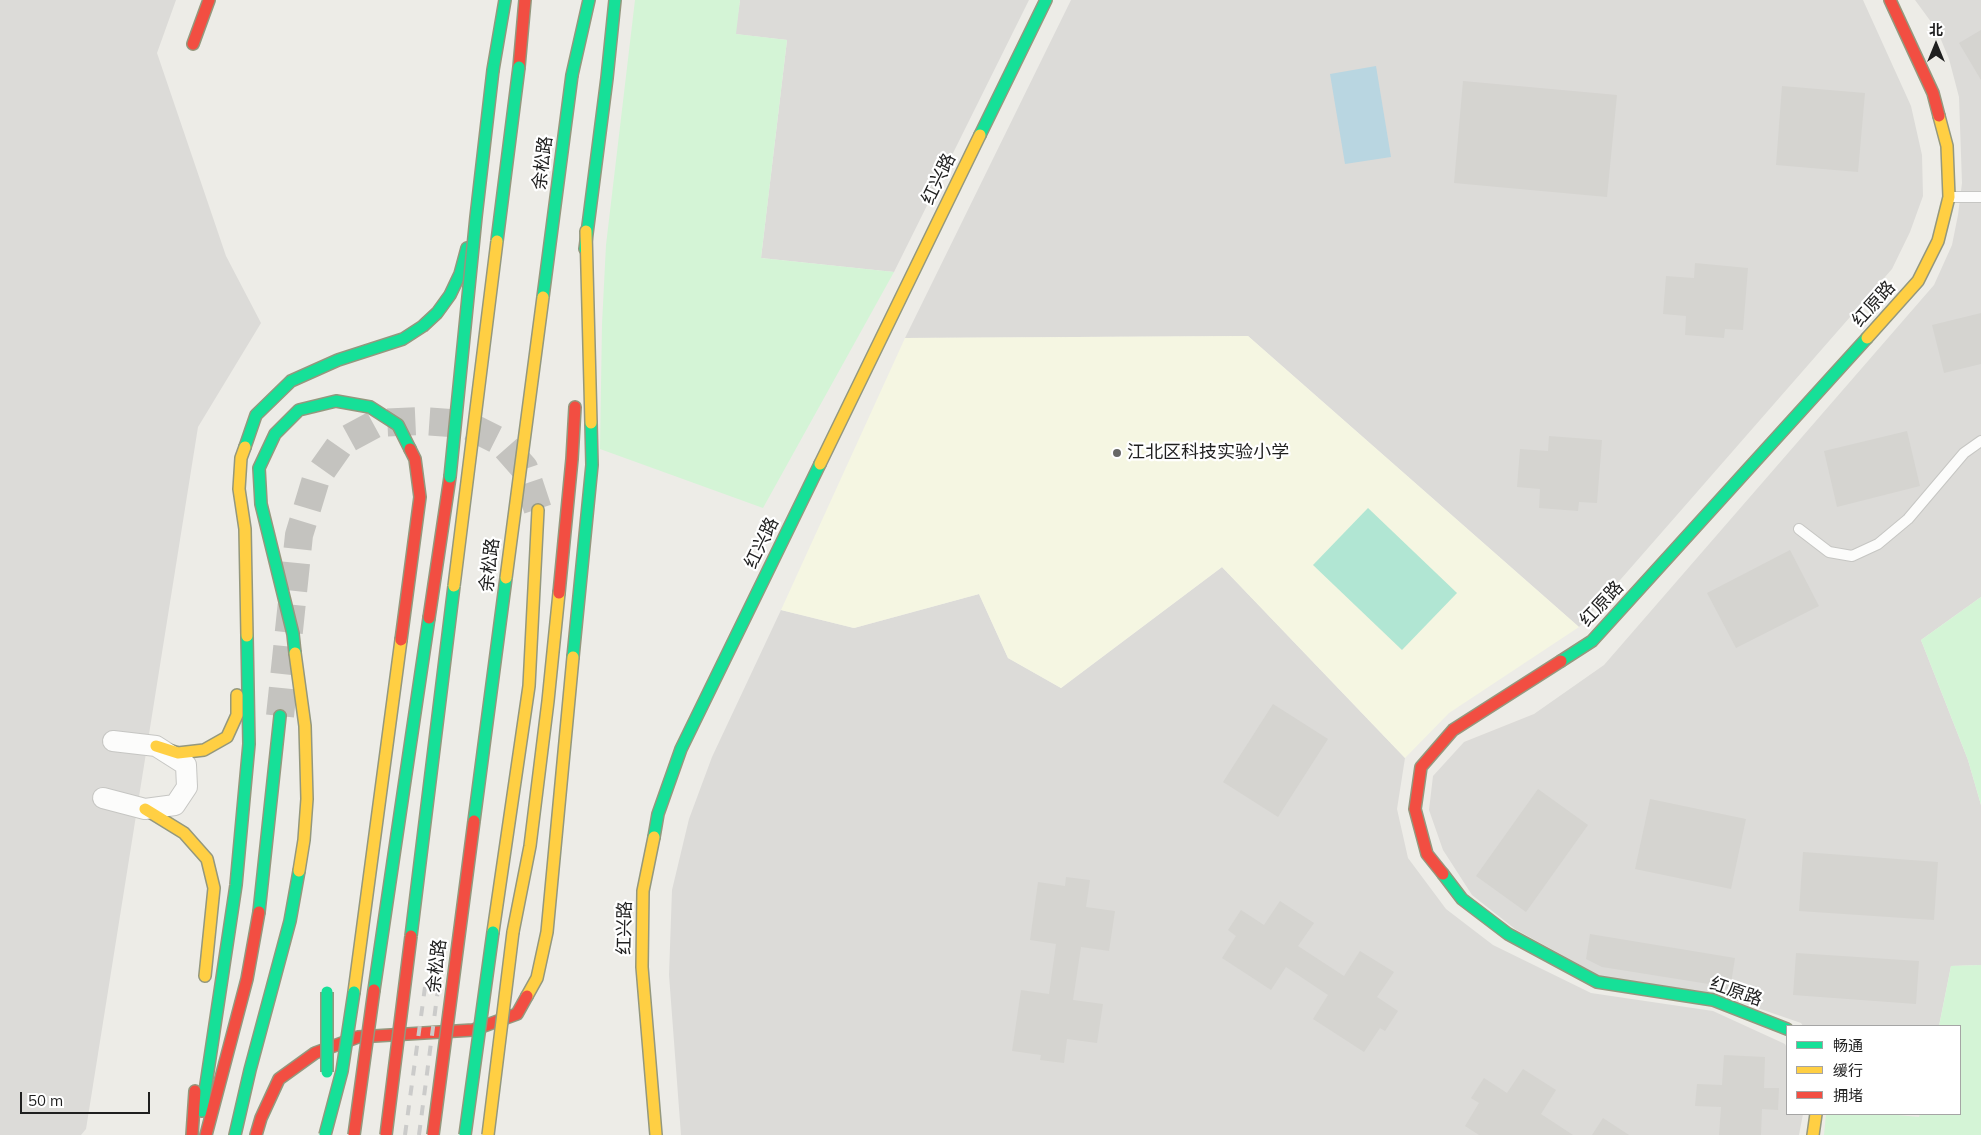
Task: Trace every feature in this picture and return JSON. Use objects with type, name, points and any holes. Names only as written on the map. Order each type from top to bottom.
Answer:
[{"type":"main road","points":[[193,44],[209,0]]},
{"type":"main road","points":[[354,1135],[450,477],[476,217],[493,70],[505,0]]},
{"type":"main road","name":"余松路","points":[[386,1135],[519,67],[525,0]]},
{"type":"main road","name":"余松路","points":[[433,1135],[572,75],[589,0]]},
{"type":"main road","points":[[578,363],[586,231],[607,78],[615,0]]},
{"type":"main road","name":"红兴路","points":[[656,1135],[642,967],[643,891],[658,814],[681,749],[1046,0]]},
{"type":"main road","name":"红原路","points":[[1786,1029],[1713,1000],[1598,982],[1508,934],[1462,899],[1427,854],[1415,809],[1422,766],[1453,730],[1592,641],[1918,282],[1938,241],[1949,197],[1947,146],[1933,93],[1890,0]]},
{"type":"main road","points":[[234,535],[241,458],[256,415],[291,381],[338,360],[403,339],[423,326],[437,313],[450,295],[460,274],[476,217]]},
{"type":"main road","points":[[256,1135],[261,1118],[279,1080],[315,1053],[358,1036],[473,1030],[517,1014],[537,978],[547,932],[592,465],[586,231]]},
{"type":"main road","points":[[488,1135],[513,932],[530,846],[548,700],[572,459],[576,392]]},
{"type":"main road","points":[[235,1135],[250,1070],[290,921],[304,840],[307,800],[305,726],[293,634],[261,504],[259,468],[275,434],[299,410],[336,401],[370,407],[398,424],[415,459],[420,497],[354,992],[342,1070],[325,1135]]},
{"type":"main road","points":[[199,1135],[236,885],[249,744],[245,529],[238,489]]},
{"type":"main road","points":[[465,1135],[529,686],[538,510]]},
{"type":"main road","points":[[156,746],[178,753],[204,750],[227,737],[237,715],[236,677]]},
{"type":"main road","points":[[206,1135],[247,978],[262,893],[280,716]]},
{"type":"main road","points":[[146,809],[184,833],[207,859],[214,888],[204,986]]},
{"type":"main road","points":[[325,1135],[328,1063],[327,992]]},
{"type":"main road","points":[[192,1135],[196,1073]]},
{"type":"main road","points":[[1812,1135],[1816,1115]]},
{"type":"street","points":[[103,798],[146,809],[175,805],[187,787],[186,764],[156,746],[114,741]]},
{"type":"lane","points":[[1949,197],[1981,197]]},
{"type":"lane","points":[[1799,530],[1829,552],[1852,556],[1878,544],[1908,519],[1964,453],[1981,441]]},
{"type":"shaded area","points":[[0,0],[176,0],[157,53],[226,256],[261,323],[198,427],[86,1129],[81,1135],[0,1135]]},
{"type":"shaded area","points":[[740,0],[1029,0],[894,272],[761,258],[787,40],[735,34]]},
{"type":"shaded area","points":[[1071,0],[1863,0],[1911,106],[1922,155],[1923,196],[1910,232],[1892,269],[1579,627],[1248,336],[905,338]]},
{"type":"shaded area","points":[[1915,0],[1981,0],[1981,597],[1921,640],[1968,760],[1981,805],[1981,965],[1951,966],[1939,1025],[1802,1025],[1717,994],[1600,976],[1515,929],[1472,895],[1443,850],[1429,810],[1433,776],[1464,742],[1534,714],[1604,665],[1934,285],[1952,245],[1962,183],[1959,97],[1949,59],[1937,30]]},
{"type":"shaded area","name":"江北区科技实验小学","points":[[1248,336],[1579,627],[1449,713],[1405,758],[1222,567],[1061,688],[1008,658],[979,594],[854,628],[781,610],[905,338]]},
{"type":"shaded area","points":[[1222,567],[1405,758],[1397,809],[1408,858],[1446,909],[1493,945],[1591,993],[1713,1011],[1785,1044],[1786,1115],[1803,1115],[1799,1135],[681,1135],[669,975],[672,890],[689,819],[712,757],[781,610],[854,628],[979,594],[1008,658],[1061,688]]},
{"type":"green space","points":[[635,0],[740,0],[736,34],[787,40],[761,258],[894,272],[763,508],[600,449],[602,324],[606,245]]},
{"type":"green space","points":[[1368,508],[1457,593],[1402,650],[1313,565]]},
{"type":"green space","points":[[1981,597],[1981,805],[1968,760],[1921,640]]},
{"type":"green space","points":[[1981,965],[1981,1135],[1824,1135],[1826,1115],[1898,1115],[1919,1117],[1920,1115],[1961,1115],[1961,1025],[1939,1025],[1951,966]]},
{"type":"water","points":[[1376,66],[1391,157],[1345,164],[1330,74]]},
{"type":"building","points":[[1981,30],[1981,80],[1959,43]]},
{"type":"building","points":[[1463,81],[1617,95],[1607,197],[1454,183]]},
{"type":"building","points":[[1782,86],[1865,93],[1858,172],[1776,165]]},
{"type":"building","points":[[1695,263],[1748,268],[1743,330],[1725,329],[1724,338],[1685,335],[1686,316],[1663,314],[1666,276],[1694,278]]},
{"type":"building","points":[[1981,313],[1981,364],[1944,373],[1932,325]]},
{"type":"building","points":[[1907,431],[1920,486],[1837,507],[1824,451]]},
{"type":"building","points":[[1549,436],[1602,440],[1597,503],[1579,502],[1578,511],[1539,508],[1540,489],[1517,487],[1520,449],[1548,451]]},
{"type":"building","points":[[1790,550],[1819,606],[1736,648],[1707,593]]},
{"type":"building","points":[[1273,704],[1328,739],[1278,817],[1223,782]]},
{"type":"building","points":[[1538,789],[1588,825],[1526,912],[1476,876]]},
{"type":"building","points":[[1650,799],[1746,819],[1731,889],[1635,869]]},
{"type":"building","points":[[1803,852],[1938,862],[1934,920],[1799,911]]},
{"type":"building","points":[[1066,877],[1090,880],[1086,907],[1115,911],[1109,951],[1081,947],[1073,1000],[1103,1004],[1097,1043],[1067,1039],[1064,1063],[1040,1060],[1041,1055],[1012,1051],[1021,990],[1049,994],[1056,944],[1030,940],[1038,882],[1065,886]]},
{"type":"building","points":[[1280,901],[1314,923],[1298,946],[1344,976],[1360,951],[1394,972],[1377,997],[1398,1011],[1385,1031],[1380,1028],[1364,1052],[1313,1019],[1328,995],[1286,967],[1271,990],[1222,958],[1236,936],[1228,930],[1241,910],[1264,925]]},
{"type":"building","points":[[1590,934],[1735,958],[1730,990],[1715,985],[1602,967],[1586,959]]},
{"type":"building","points":[[1796,953],[1919,961],[1916,1004],[1793,995]]},
{"type":"building","points":[[1724,1055],[1765,1057],[1764,1088],[1779,1088],[1778,1110],[1762,1109],[1761,1135],[1719,1135],[1721,1107],[1695,1106],[1697,1084],[1722,1085]]},
{"type":"building","points":[[1523,1069],[1556,1090],[1541,1114],[1573,1135],[1479,1135],[1465,1126],[1479,1103],[1471,1098],[1484,1078],[1507,1093]]},
{"type":"building","points":[[1603,1118],[1629,1135],[1592,1135]]},
{"type":"tunnel","points":[[280,716],[299,535],[316,479],[342,442],[377,423],[421,421],[465,424],[501,442],[524,468],[538,510]]},
{"type":"railway","points":[[405,1135],[425,987]]},
{"type":"railway","points":[[419,1135],[438,989]]},
{"type":"traffic: fast","points":[[493,70],[505,0]]},
{"type":"traffic: fast","points":[[572,75],[589,0]]},
{"type":"traffic: fast","points":[[585,249],[615,0]]},
{"type":"traffic: fast","points":[[980,135],[1046,0]]},
{"type":"traffic: fast","points":[[497,241],[519,67]]},
{"type":"traffic: fast","points":[[450,477],[493,70]]},
{"type":"traffic: fast","points":[[543,297],[572,75]]},
{"type":"traffic: fast","points":[[245,447],[256,415],[291,381],[338,360],[403,339],[423,326],[437,313],[450,295],[460,274],[467,248]]},
{"type":"traffic: fast","points":[[1561,661],[1592,641],[1867,338]]},
{"type":"traffic: fast","points":[[295,653],[293,634],[261,504],[259,468],[275,434],[299,410],[336,401],[370,407],[398,425],[410,449]]},
{"type":"traffic: fast","points":[[573,657],[592,465],[591,423]]},
{"type":"traffic: fast","points":[[654,837],[658,814],[681,749],[820,464]]},
{"type":"traffic: fast","points":[[474,821],[506,578]]},
{"type":"traffic: fast","points":[[411,936],[454,586]]},
{"type":"traffic: fast","points":[[374,990],[429,618]]},
{"type":"traffic: fast","points":[[202,1111],[236,885],[249,744],[247,636]]},
{"type":"traffic: fast","points":[[259,912],[280,716]]},
{"type":"traffic: fast","points":[[235,1135],[250,1070],[290,921],[299,871]]},
{"type":"traffic: fast","points":[[1443,874],[1462,899],[1508,934],[1597,982],[1713,1000],[1786,1029]]},
{"type":"traffic: fast","points":[[465,1135],[493,932]]},
{"type":"traffic: fast","points":[[327,992],[327,1072]]},
{"type":"traffic: fast","points":[[325,1135],[342,1071],[354,992]]},
{"type":"traffic: slow","points":[[1867,338],[1918,281],[1938,241],[1949,197],[1947,146],[1939,116]]},
{"type":"traffic: slow","points":[[820,464],[980,135]]},
{"type":"traffic: slow","points":[[586,231],[591,423]]},
{"type":"traffic: slow","points":[[454,586],[497,241]]},
{"type":"traffic: slow","points":[[506,578],[543,297]]},
{"type":"traffic: slow","points":[[245,447],[241,458],[239,489],[245,529],[247,636]]},
{"type":"traffic: slow","points":[[493,932],[529,686],[538,510]]},
{"type":"traffic: slow","points":[[513,932],[530,846],[559,593]]},
{"type":"traffic: slow","points":[[354,992],[401,640]]},
{"type":"traffic: slow","points":[[295,653],[305,726],[307,799],[304,840],[299,871]]},
{"type":"traffic: slow","points":[[527,996],[537,978],[547,932],[573,657]]},
{"type":"traffic: slow","points":[[156,746],[178,753],[204,750],[227,737],[237,715],[237,695]]},
{"type":"traffic: slow","points":[[145,809],[184,833],[207,859],[214,888],[205,976]]},
{"type":"traffic: slow","points":[[654,837],[643,891],[642,967],[656,1135]]},
{"type":"traffic: slow","points":[[488,1135],[513,932]]},
{"type":"traffic: slow","points":[[1813,1135],[1816,1115]]},
{"type":"traffic: jam","points":[[193,44],[209,0]]},
{"type":"traffic: jam","points":[[519,67],[525,0]]},
{"type":"traffic: jam","points":[[1890,0],[1933,93],[1939,116]]},
{"type":"traffic: jam","points":[[559,593],[575,407]]},
{"type":"traffic: jam","points":[[401,640],[420,497],[415,459],[410,449]]},
{"type":"traffic: jam","points":[[429,618],[450,477]]},
{"type":"traffic: jam","points":[[1443,874],[1427,854],[1415,809],[1421,767],[1453,730],[1561,661]]},
{"type":"traffic: jam","points":[[433,1135],[474,821]]},
{"type":"traffic: jam","points":[[206,1135],[247,979],[259,912]]},
{"type":"traffic: jam","points":[[386,1135],[411,936]]},
{"type":"traffic: jam","points":[[354,1135],[374,990]]},
{"type":"traffic: jam","points":[[256,1135],[261,1118],[279,1079],[315,1053],[358,1037],[473,1030],[517,1014],[527,996]]},
{"type":"traffic: jam","points":[[192,1135],[195,1091]]},
{"type":"place","name":"江北区科技实验小学","points":[[1117,453]]}]
